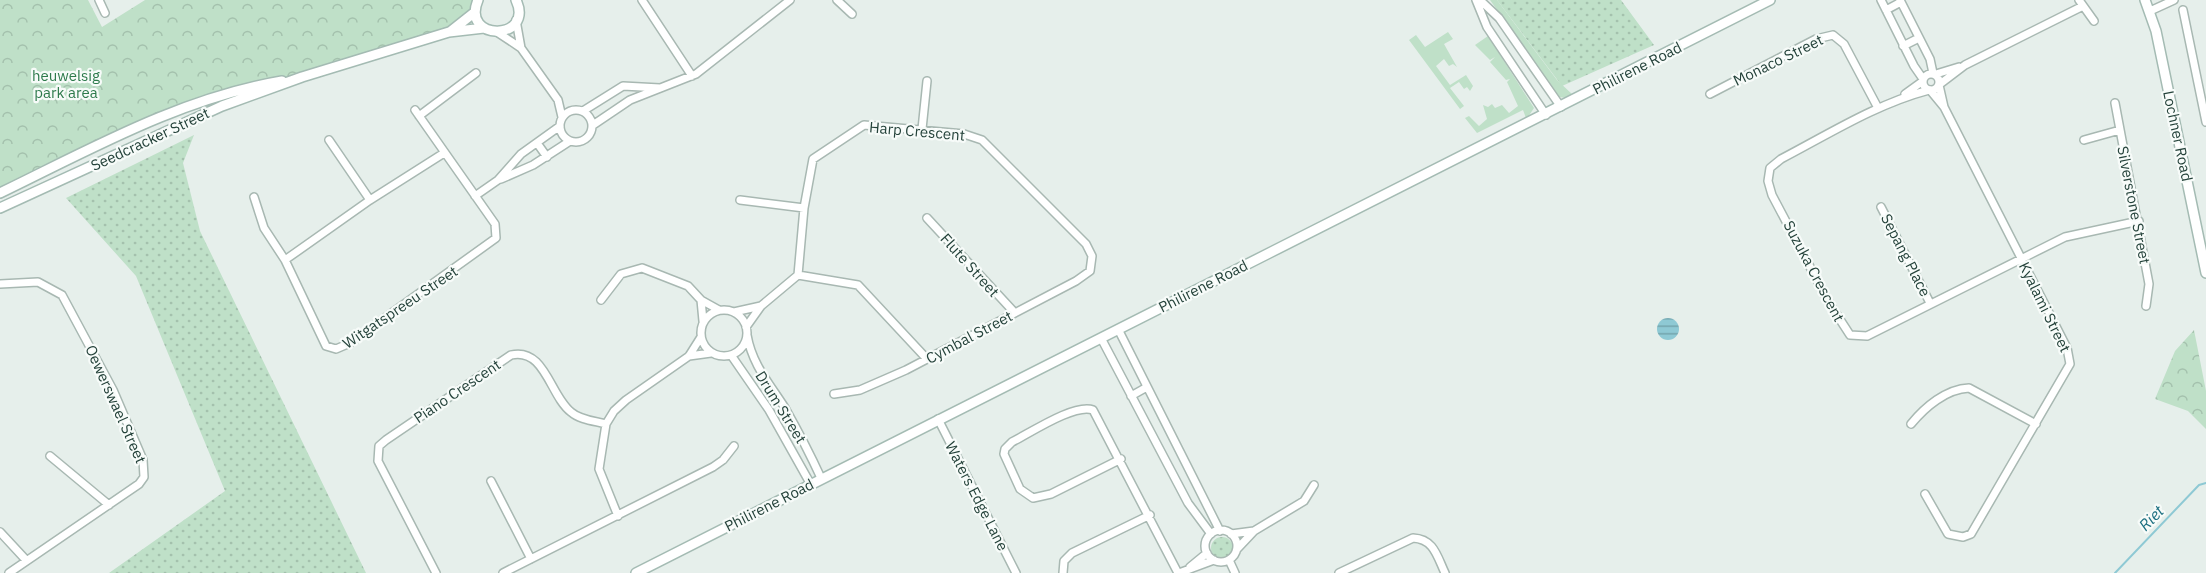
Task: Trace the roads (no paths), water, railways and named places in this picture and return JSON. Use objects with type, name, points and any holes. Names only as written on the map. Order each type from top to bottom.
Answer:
[{"type":"street","points":[[99,0],[105,13]]},
{"type":"street","points":[[478,0],[475,12],[484,28],[497,32],[521,48],[558,100],[562,117],[560,126],[563,135],[570,141]]},
{"type":"street","points":[[642,0],[692,76]]},
{"type":"street","points":[[476,74],[417,113],[475,196],[498,180],[547,157],[570,141],[586,139],[593,125],[635,98],[692,76],[790,0]]},
{"type":"street","points":[[837,0],[852,14]]},
{"type":"street","points":[[1478,0],[1499,18],[1561,107]]},
{"type":"street","points":[[1478,0],[1487,27],[1546,115]]},
{"type":"street","name":"Philirene Road","points":[[636,573],[938,418],[1546,115],[1770,0]]},
{"type":"street","points":[[1881,0],[1903,46],[1923,80]]},
{"type":"street","name":"Lochner Road","points":[[2145,0],[2150,11],[2206,273]]},
{"type":"street","points":[[2150,11],[2174,0]]},
{"type":"street","points":[[1886,10],[1900,1],[1934,74]]},
{"type":"street","points":[[520,2],[516,20],[521,48]]},
{"type":"street","points":[[1965,65],[2081,3],[2094,21]]},
{"type":"street","points":[[2183,10],[2206,122]]},
{"type":"street","name":"Seedcracker Street","points":[[449,32],[475,12]]},
{"type":"street","points":[[497,32],[509,29],[516,20]]},
{"type":"street","name":"Seedcracker Street","points":[[0,208],[193,117],[302,78],[449,32],[484,28]]},
{"type":"street","name":"Monaco Street","points":[[1710,94],[1816,39],[1833,35],[1844,44],[1878,108]]},
{"type":"street","points":[[1903,46],[1919,38]]},
{"type":"street","name":"Suzuka Crescent","points":[[1901,98],[1934,74],[1965,65]]},
{"type":"street","name":"Suzuka Crescent","points":[[1965,65],[1929,90],[1878,108],[1773,164],[1768,176],[1770,188],[1828,301],[1850,335],[1867,336],[2065,237],[2139,221]]},
{"type":"street","points":[[1525,84],[1538,74]]},
{"type":"street","name":"Kyalami Street","points":[[1934,74],[1940,84],[1944,107]]},
{"type":"street","name":"Seedcracker Street","points":[[0,193],[178,108],[237,90],[302,78]]},
{"type":"street","name":"Kyalami Street","points":[[1923,80],[1944,107],[2070,359],[2068,370],[1971,534],[1963,537],[1948,534],[1924,494]]},
{"type":"street","points":[[922,129],[927,81]]},
{"type":"street","points":[[562,117],[627,85],[662,89]]},
{"type":"street","points":[[609,95],[618,108]]},
{"type":"street","points":[[558,100],[590,116],[593,125]]},
{"type":"street","name":"Silverstone Street","points":[[2115,103],[2139,221],[2150,292],[2146,306]]},
{"type":"street","name":"Harp Crescent","points":[[798,275],[810,166],[817,154],[864,125],[970,135],[988,144],[1086,244],[1093,262]]},
{"type":"street","points":[[498,180],[515,160],[560,126]]},
{"type":"street","points":[[2084,140],[2120,130]]},
{"type":"street","points":[[329,140],[370,200]]},
{"type":"street","points":[[537,143],[547,157]]},
{"type":"street","points":[[254,197],[264,228],[285,260],[370,200],[444,153]]},
{"type":"street","name":"Witgatspreeu Street","points":[[285,260],[322,343],[331,348],[340,349],[493,241],[496,234],[495,224],[475,196]]},
{"type":"street","points":[[740,200],[804,208]]},
{"type":"street","name":"Sepang Place","points":[[1881,207],[1930,303]]},
{"type":"street","name":"Flute Street","points":[[927,218],[1014,312]]},
{"type":"street","name":"Cymbal Street","points":[[834,394],[860,390],[927,359],[1087,274],[1093,262]]},
{"type":"street","points":[[601,300],[614,280],[636,268],[688,286],[701,300],[719,310],[735,312],[760,306]]},
{"type":"street","points":[[689,356],[711,353],[721,356],[731,355],[740,349],[760,306],[798,275],[858,285],[927,359]]},
{"type":"street","name":"Oewerswael Street","points":[[0,284],[38,282],[62,295],[113,390],[144,460],[145,470],[139,484],[9,573]]},
{"type":"street","points":[[618,516],[599,469],[606,424],[610,416],[626,400],[689,356],[701,337],[703,321],[701,300]]},
{"type":"street","points":[[703,321],[719,310]]},
{"type":"street","points":[[735,312],[747,331]]},
{"type":"street","points":[[1118,329],[1220,531]]},
{"type":"street","name":"Drum Street","points":[[747,331],[750,354],[757,368],[786,410],[821,478]]},
{"type":"street","points":[[701,337],[711,353]]},
{"type":"street","points":[[1101,338],[1188,503],[1211,534]]},
{"type":"street","name":"Piano Crescent","points":[[436,573],[378,461],[380,446],[386,440],[511,355],[520,353],[535,360],[572,413],[606,424]]},
{"type":"street","name":"Drum Street","points":[[731,355],[773,417],[810,483]]},
{"type":"street","points":[[1131,396],[1147,387]]},
{"type":"street","points":[[1911,424],[1928,405],[1960,389],[1969,388],[2036,424]]},
{"type":"street","points":[[1121,459],[1051,494],[1034,498],[1020,489],[1004,454],[1005,449],[1012,442],[1069,413],[1088,408],[1097,415],[1121,459],[1179,573],[1214,560],[1228,561]]},
{"type":"street","points":[[773,417],[786,410]]},
{"type":"street","name":"Waters Edge Lane","points":[[938,418],[1016,573]]},
{"type":"street","points":[[503,573],[713,467],[723,460],[734,446]]},
{"type":"street","points":[[50,456],[109,505]]},
{"type":"street","points":[[491,481],[531,559]]},
{"type":"street","points":[[1228,561],[1254,531],[1304,501],[1314,485]]},
{"type":"street","points":[[1063,573],[1064,561],[1072,553],[1149,515]]},
{"type":"street","points":[[1214,560],[1207,553],[1206,543],[1211,534],[1220,531],[1232,534],[1254,531]]},
{"type":"street","points":[[0,532],[26,560]]},
{"type":"street","points":[[1232,534],[1237,549]]},
{"type":"street","points":[[1339,573],[1413,538],[1428,541],[1445,573]]},
{"type":"street","points":[[1189,569],[1207,553]]},
{"type":"street","points":[[1228,561],[1235,573]]},
{"type":"water","points":[[1668,318],[1676,321],[1679,329],[1676,337],[1668,340],[1660,337],[1657,329],[1660,321]]},
{"type":"waterway","name":"Riet","points":[[2115,573],[2199,485],[2206,483]]},
{"type":"park label","name":"heuwelsig park area","points":[[66,84]]}]
